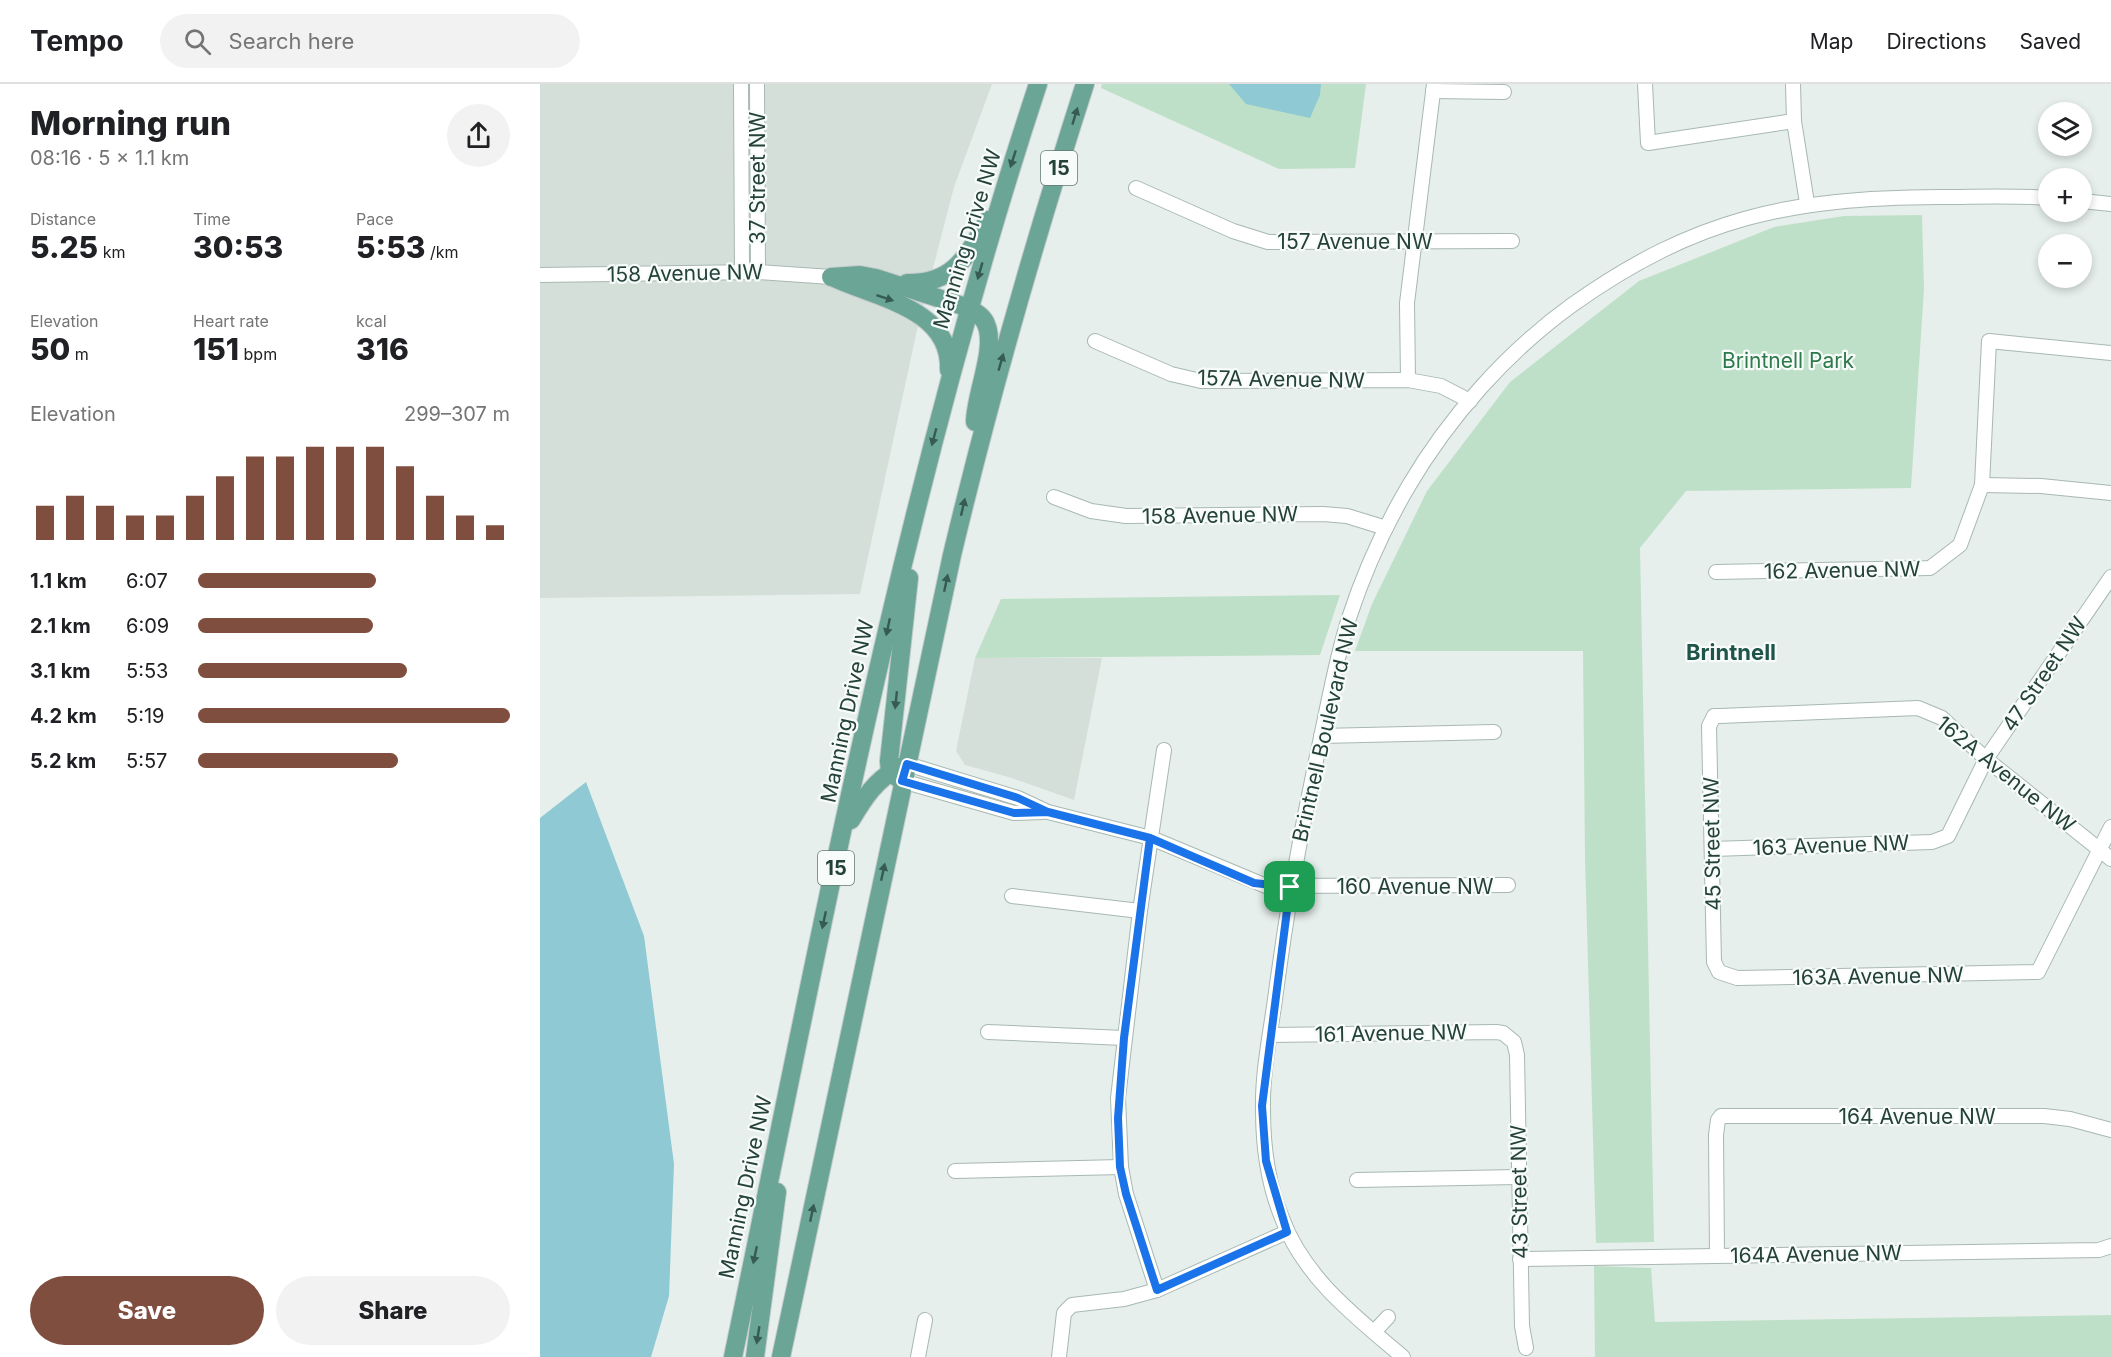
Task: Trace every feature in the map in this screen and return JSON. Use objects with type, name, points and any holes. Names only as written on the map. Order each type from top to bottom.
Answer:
[{"type":"main road","name":"Manning Drive NW","points":[[733,1357],[903,560],[948,381],[1002,195],[1038,84]]},
{"type":"main road","name":"15","points":[[975,459],[1032,252],[1086,84]]},
{"type":"main road","points":[[895,283],[924,283],[949,274],[961,264],[1002,195]]},
{"type":"main road","points":[[831,276],[860,275],[895,283],[969,308],[980,315],[987,324],[988,339],[975,411],[975,459],[900,772],[867,792],[843,835]]},
{"type":"main road","points":[[831,276],[855,288],[901,304],[930,323],[945,346],[950,359],[948,381]]},
{"type":"main road","points":[[900,772],[909,576],[903,560]]},
{"type":"main road","name":"15","points":[[791,1312],[900,772]]},
{"type":"main road","points":[[755,1357],[777,1203],[780,1131]]},
{"type":"main road","points":[[781,1357],[791,1312]]},
{"type":"main road","points":[[789,1357],[791,1312]]},
{"type":"street","name":"37 Street NW","points":[[741,84],[742,272]]},
{"type":"street","name":"37 Street NW","points":[[757,84],[758,272]]},
{"type":"street","points":[[1645,84],[1648,143],[1794,121]]},
{"type":"street","points":[[1793,84],[1794,121],[1807,203]]},
{"type":"street","points":[[1408,380],[1407,303],[1433,87],[1504,92]]},
{"type":"street","name":"157 Avenue NW","points":[[1136,188],[1233,231],[1268,242],[1512,241]]},
{"type":"street","name":"Brintnell Boulevard NW","points":[[1403,1357],[1325,1287],[1303,1260],[1287,1232],[1270,1179],[1264,1139],[1263,1093],[1290,887],[1321,736],[1344,635],[1358,592],[1386,528],[1422,465],[1470,400],[1538,333],[1569,308],[1637,263],[1711,228],[1757,214],[1807,203],[1892,197],[2038,198]]},
{"type":"street","points":[[2092,202],[2111,204]]},
{"type":"street","name":"158 Avenue NW","points":[[540,275],[758,272],[831,276]]},
{"type":"street","name":"157A Avenue NW","points":[[1095,341],[1172,374],[1201,381],[1408,380],[1441,386],[1470,400]]},
{"type":"street","points":[[2111,354],[1989,341],[1982,485],[2042,486],[2111,493]]},
{"type":"street","name":"162 Avenue NW","points":[[1716,572],[1930,568],[1960,545],[1982,485]]},
{"type":"street","name":"158 Avenue NW","points":[[1054,497],[1091,510],[1126,516],[1323,514],[1358,519],[1386,528]]},
{"type":"street","name":"47 Street NW","points":[[1948,836],[1986,759],[2111,577]]},
{"type":"street","name":"162A Avenue NW","points":[[1714,716],[1918,708],[1942,718],[1986,759],[2111,859]]},
{"type":"street","name":"45 Street NW","points":[[1714,716],[1709,726],[1714,962],[1719,972]]},
{"type":"street","points":[[1321,736],[1494,732]]},
{"type":"street","points":[[1157,1290],[1126,1194],[1120,1167],[1118,1098],[1140,911],[1164,750]]},
{"type":"street","name":"160 Avenue NW","points":[[900,772],[1014,813],[1048,812],[1150,838],[1254,883],[1290,887],[1508,885]]},
{"type":"street","points":[[2100,850],[2111,827]]},
{"type":"street","name":"163 Avenue NW","points":[[1713,849],[1932,842],[1948,836]]},
{"type":"street","name":"163A Avenue NW","points":[[1719,972],[1737,978],[2038,972],[2100,850]]},
{"type":"street","points":[[1012,896],[1140,911]]},
{"type":"street","points":[[988,1032],[1124,1038]]},
{"type":"street","name":"161 Avenue NW","points":[[1271,1035],[1496,1032],[1510,1037]]},
{"type":"street","name":"43 Street NW","points":[[1510,1037],[1517,1055],[1522,1326],[1526,1348]]},
{"type":"street","name":"164 Avenue NW","points":[[1717,1256],[1716,1135],[1718,1120],[1721,1116],[2044,1116],[2070,1119],[2111,1130]]},
{"type":"street","points":[[955,1171],[1120,1167]]},
{"type":"street","points":[[1357,1180],[1518,1177]]},
{"type":"street","points":[[1059,1357],[1062,1320],[1068,1308],[1079,1303],[1124,1299],[1157,1290],[1287,1232]]},
{"type":"street","name":"164A Avenue NW","points":[[1520,1260],[2099,1250],[2111,1246]]},
{"type":"street","points":[[1374,1332],[1388,1317]]},
{"type":"street","points":[[918,1357],[925,1320]]},
{"type":"shaded area","points":[[540,84],[992,84],[954,187],[917,330],[860,594],[540,598]]},
{"type":"shaded area","points":[[975,658],[1102,658],[1074,800],[1012,778],[965,765],[956,751]]},
{"type":"green space","points":[[1102,84],[1366,84],[1355,168],[1279,169],[1101,88]]},
{"type":"green space","name":"Brintnell Park","points":[[1922,215],[1924,289],[1911,488],[1686,491],[1640,548],[1654,1242],[1596,1243],[1585,858],[1583,651],[1355,651],[1372,604],[1427,491],[1510,382],[1639,281],[1774,227],[1844,216]]},
{"type":"green space","points":[[1340,595],[1320,655],[975,658],[1001,599]]},
{"type":"green space","points":[[1594,1266],[1651,1268],[1655,1322],[2111,1315],[2111,1357],[1595,1357]]},
{"type":"water","points":[[1229,84],[1321,84],[1320,95],[1310,118],[1246,104]]},
{"type":"water","points":[[586,782],[644,936],[674,1164],[669,1296],[651,1357],[540,1357],[540,818]]},
{"type":"district","name":"Brintnell","points":[[1731,652]]},
{"type":"route","points":[[1290,887],[1254,883],[1150,838],[1048,812],[1014,813],[902,781],[907,764],[1018,798],[1048,812],[1077,820],[1150,838],[1119,1073],[1118,1118],[1120,1167],[1126,1194],[1157,1290],[1287,1232],[1276,1202],[1266,1161],[1262,1106],[1290,887]]}]
